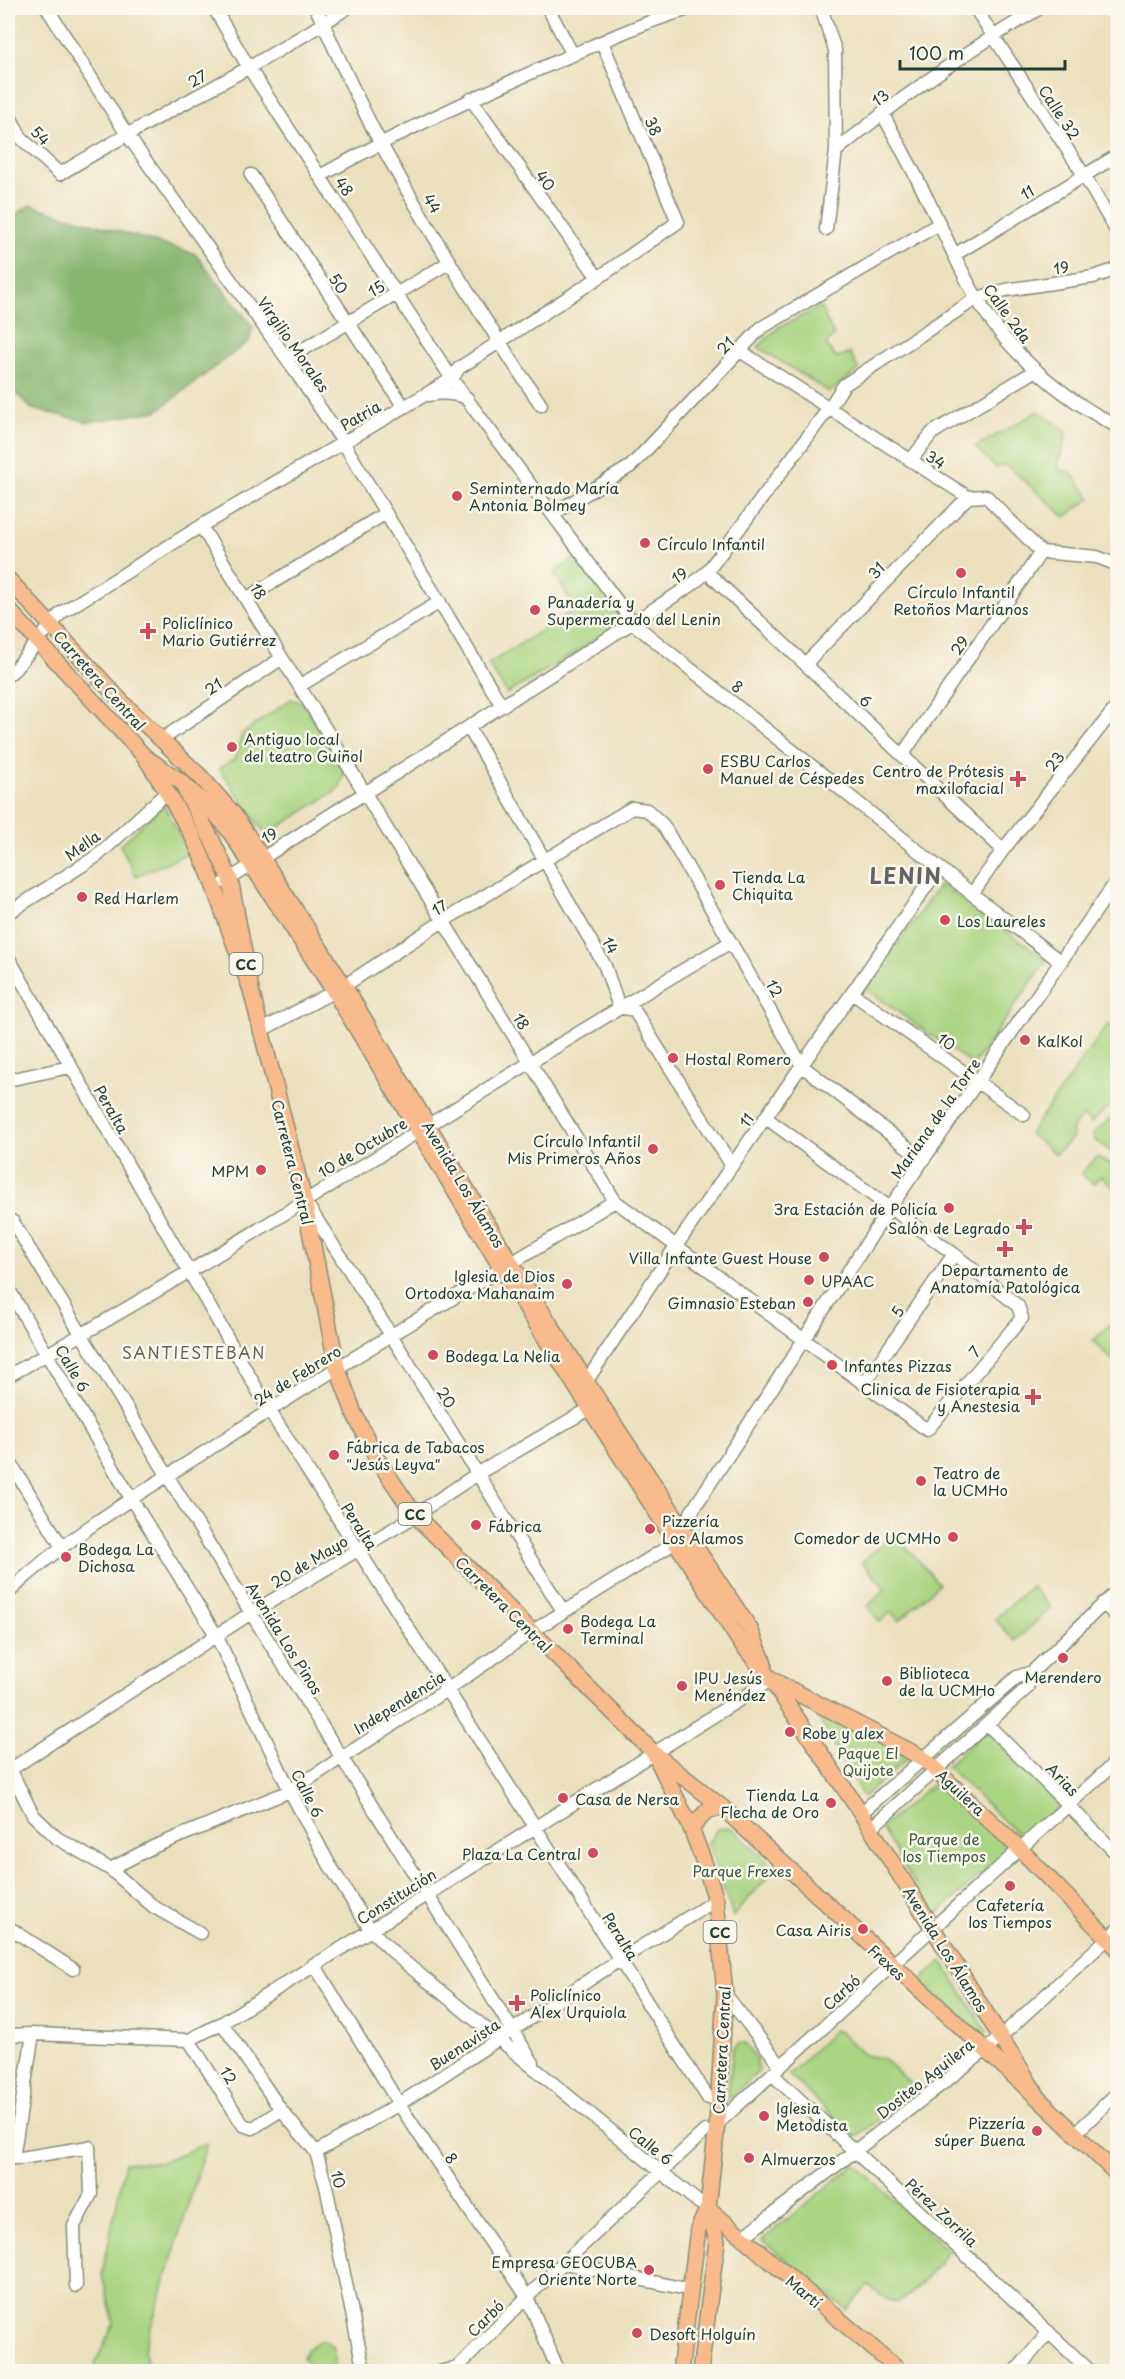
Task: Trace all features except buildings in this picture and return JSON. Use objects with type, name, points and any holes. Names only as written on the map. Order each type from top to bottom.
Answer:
[{"type":"main road","name":"Carretera Central","points":[[8,579],[129,708],[159,747],[180,781],[230,879],[251,990]]},
{"type":"main road","name":"Carretera Central","points":[[8,609],[145,757],[192,835],[216,888],[251,990],[262,1030],[304,1200],[337,1367],[354,1413],[376,1459],[415,1515],[654,1753],[691,1828],[716,1900],[725,1994],[711,2127],[708,2208],[717,2241],[700,2372]]},
{"type":"main road","name":"Avenida Los Álamos","points":[[129,708],[201,777],[235,816],[256,861],[339,989],[676,1542],[738,1639],[771,1680],[871,1828],[1040,2100]]},
{"type":"main road","points":[[145,757],[180,781]]},
{"type":"main road","name":"Avenida Los Álamos","points":[[180,781],[213,811],[256,861]]},
{"type":"main road","name":"Avenida Los Álamos","points":[[595,1406],[683,1527],[750,1629],[771,1680]]},
{"type":"main road","name":"Aguilera","points":[[771,1680],[923,1758],[1114,1939]]},
{"type":"main road","name":"Frexes","points":[[654,1753],[723,1808],[891,1966],[1040,2100],[1118,2175]]},
{"type":"main road","points":[[691,1828],[708,1810],[723,1808]]},
{"type":"main road","name":"Carretera Central","points":[[680,2372],[698,2229],[708,2208]]},
{"type":"main road","name":"Martí","points":[[708,2208],[901,2372]]},
{"type":"street","name":"Virgilio Morales","points":[[47,8],[126,133],[287,359],[343,442],[502,706]]},
{"type":"street","name":"48","points":[[214,8],[249,68],[452,380]]},
{"type":"street","name":"44","points":[[316,8],[380,142],[498,342],[541,405]]},
{"type":"street","name":"27","points":[[60,174],[126,133],[249,68],[347,8]]},
{"type":"street","points":[[548,8],[573,55]]},
{"type":"street","points":[[320,176],[380,142],[471,99],[677,10],[693,8]]},
{"type":"street","points":[[821,8],[835,50],[836,151],[826,229]]},
{"type":"street","name":"Calle 32","points":[[975,8],[1084,175],[1118,234]]},
{"type":"street","name":"13","points":[[836,151],[882,113],[992,35],[1040,8]]},
{"type":"street","name":"38","points":[[602,42],[678,222]]},
{"type":"street","name":"40","points":[[471,99],[597,278]]},
{"type":"street","name":"54","points":[[8,113],[22,139],[60,174]]},
{"type":"street","name":"Calle 2da","points":[[882,113],[977,298],[1005,339],[1035,371],[1094,414],[1118,427]]},
{"type":"street","name":"11","points":[[954,255],[1118,155]]},
{"type":"street","name":"50","points":[[251,175],[404,407]]},
{"type":"street","name":"Patria","points":[[10,670],[61,613],[201,526],[452,380],[459,368],[678,222]]},
{"type":"street","name":"21","points":[[553,514],[631,466],[761,328],[939,224]]},
{"type":"street","name":"15","points":[[287,359],[450,262]]},
{"type":"street","name":"19","points":[[216,888],[634,624],[690,586],[707,572],[844,385],[977,298],[1006,290],[1093,277],[1118,269]]},
{"type":"street","name":"34","points":[[740,351],[968,497],[986,496],[1041,552]]},
{"type":"street","points":[[911,460],[932,433],[1035,371]]},
{"type":"street","name":"8","points":[[452,380],[634,624],[939,868],[1061,962]]},
{"type":"street","points":[[419,398],[441,393],[455,393],[467,398]]},
{"type":"street","name":"31","points":[[806,663],[968,497]]},
{"type":"street","points":[[246,599],[386,513]]},
{"type":"street","name":"18","points":[[201,526],[615,1201],[927,1430]]},
{"type":"street","points":[[1041,552],[1097,557],[1118,565]]},
{"type":"street","name":"29","points":[[903,754],[1041,552]]},
{"type":"street","name":"6","points":[[707,572],[1003,850]]},
{"type":"street","points":[[299,686],[440,602]]},
{"type":"street","name":"21","points":[[161,740],[282,658]]},
{"type":"street","name":"23","points":[[972,894],[1003,850],[1118,705]]},
{"type":"street","name":"14","points":[[469,728],[606,966],[619,1007]]},
{"type":"street","name":"Mella","points":[[8,913],[97,856],[167,792]]},
{"type":"street","name":"17","points":[[262,1030],[339,989],[443,921],[632,808]]},
{"type":"street","name":"12","points":[[632,808],[646,810],[663,825],[802,1066],[924,1160]]},
{"type":"street","name":"11","points":[[582,1386],[676,1246],[939,868]]},
{"type":"street","name":"Mariana de la Torre","points":[[683,1527],[889,1209],[1118,879]]},
{"type":"street","name":"10 de Octubre","points":[[8,1376],[290,1211],[304,1200],[619,1007],[731,942]]},
{"type":"street","name":"Peralta","points":[[8,957],[269,1410],[708,2098]]},
{"type":"street","name":"10","points":[[852,993],[979,1080],[1024,1114]]},
{"type":"street","points":[[619,1007],[634,1010],[732,1166]]},
{"type":"street","points":[[8,1080],[70,1066]]},
{"type":"street","points":[[766,1118],[954,1254]]},
{"type":"street","name":"20","points":[[304,1200],[563,1611]]},
{"type":"street","name":"24 de Febrero","points":[[8,1593],[62,1547],[269,1410],[615,1201]]},
{"type":"street","name":"Avenida Los Pinos","points":[[8,1219],[13,1222],[251,1613],[540,2074]]},
{"type":"street","name":"7","points":[[927,1430],[1022,1318],[1018,1306],[954,1254]]},
{"type":"street","name":"5","points":[[864,1384],[954,1254]]},
{"type":"street","name":"Calle 6","points":[[8,1288],[132,1500],[216,1635],[290,1791],[328,1864],[370,1929],[397,1956],[708,2208]]},
{"type":"street","name":"20 de Mayo","points":[[8,1768],[251,1613],[415,1515],[477,1474],[595,1406]]},
{"type":"street","points":[[8,1459],[62,1547]]},
{"type":"street","points":[[676,1542],[683,1527]]},
{"type":"street","name":"Independencia","points":[[110,1869],[153,1846],[290,1791],[448,1689],[563,1611],[676,1542]]},
{"type":"street","points":[[861,1813],[1017,1677],[1032,1672],[1118,1590]]},
{"type":"street","points":[[1103,1603],[1118,1618]]},
{"type":"street","points":[[871,1828],[1027,1688],[1032,1672]]},
{"type":"street","name":"Constitución","points":[[8,2036],[33,2034],[189,2040],[222,2023],[771,1680]]},
{"type":"street","name":"Arias","points":[[987,1724],[1118,1855]]},
{"type":"street","name":"Carbó","points":[[440,2372],[457,2370],[527,2297],[661,2172],[777,2070],[1118,1760]]},
{"type":"street","points":[[8,1768],[33,1815],[61,1842],[110,1869],[147,1902],[200,1933]]},
{"type":"street","name":"Buenavista","points":[[316,2152],[399,2104],[618,1960],[716,1900]]},
{"type":"street","points":[[8,1927],[73,1969]]},
{"type":"street","name":"Dositeo Aguilera","points":[[742,2238],[986,2050],[1114,1939]]},
{"type":"street","name":"8","points":[[314,1964],[399,2104],[527,2297],[559,2372]]},
{"type":"street","name":"Pérez Zorrila","points":[[725,1994],[777,2070],[855,2151],[1091,2372]]},
{"type":"street","name":"10","points":[[222,2023],[282,2110],[316,2152],[329,2198],[364,2372]]},
{"type":"street","points":[[33,2034],[10,2158],[89,2147],[91,2194],[74,2226],[76,2286]]},
{"type":"street","name":"12","points":[[189,2040],[243,2126],[253,2128],[282,2110]]},
{"type":"street","points":[[1075,2134],[1118,2092]]},
{"type":"street","points":[[564,2263],[691,2290]]},
{"type":"street","points":[[1015,2372],[1049,2332]]},
{"type":"green space","points":[[30,205],[195,254],[253,327],[249,341],[157,411],[89,422],[32,409],[8,385],[8,220]]},
{"type":"green space","points":[[821,307],[834,336],[826,344],[836,358],[850,353],[859,370],[829,392],[758,347],[779,327]]},
{"type":"green space","points":[[1039,411],[1067,432],[1057,469],[1071,473],[1091,498],[1065,517],[1006,465],[996,468],[975,447]]},
{"type":"green space","points":[[579,556],[625,622],[507,694],[488,664],[576,609],[554,573]]},
{"type":"green space","points":[[291,699],[303,703],[344,772],[339,789],[266,835],[219,768],[235,759],[242,734]]},
{"type":"green space","points":[[164,805],[189,853],[136,876],[120,845]]},
{"type":"green space","points":[[940,884],[1047,960],[973,1065],[866,989]]},
{"type":"green space","points":[[1108,1024],[1117,1032],[1117,1100],[1091,1123],[1083,1116],[1071,1130],[1073,1137],[1056,1154],[1029,1134]]},
{"type":"green space","points":[[1117,1113],[1117,1155],[1094,1140],[1093,1134]]},
{"type":"green space","points":[[1097,1157],[1117,1167],[1117,1191],[1101,1176],[1093,1184],[1081,1174]]},
{"type":"green space","points":[[1117,1317],[1117,1365],[1093,1341]]},
{"type":"green space","points":[[894,1533],[939,1584],[899,1621],[891,1612],[880,1622],[867,1606],[885,1589],[862,1562]]},
{"type":"green space","points":[[1031,1586],[1051,1608],[1015,1641],[995,1619]]},
{"type":"green space","name":"Paque El Quijote","points":[[813,1708],[910,1756],[863,1797]]},
{"type":"green space","points":[[988,1730],[1061,1806],[1023,1839],[946,1766]]},
{"type":"green space","name":"Parque de los Tiempos","points":[[934,1783],[974,1813],[1012,1848],[934,1916],[881,1828]]},
{"type":"green space","name":"Parque Frexes","points":[[732,1828],[775,1869],[733,1916],[708,1843],[717,1829]]},
{"type":"green space","points":[[942,1961],[987,2032],[983,2037],[921,1981]]},
{"type":"green space","points":[[834,2030],[840,2032],[864,2055],[882,2058],[918,2090],[856,2137],[789,2075]]},
{"type":"green space","points":[[744,2043],[757,2059],[758,2072],[727,2100],[733,2049],[738,2044]]},
{"type":"green space","points":[[207,2143],[144,2350],[150,2371],[96,2371],[95,2364],[114,2323],[102,2275],[125,2162],[160,2163]]},
{"type":"green space","points":[[855,2164],[948,2251],[924,2280],[903,2300],[897,2302],[889,2300],[868,2285],[847,2310],[762,2240]]},
{"type":"green space","points":[[320,2340],[329,2343],[333,2349],[333,2366],[316,2366],[303,2357],[308,2349]]},
{"type":"place","name":"Seminternado María Antonia Bolmey","points":[[457,496]]},
{"type":"place","name":"Círculo Infantil","points":[[645,543]]},
{"type":"place","name":"Círculo Infantil Retoños Martianos","points":[[961,573]]},
{"type":"place","name":"Panadería y Supermercado del Lenin","points":[[535,610]]},
{"type":"place","name":"Policlínico Mario Gutiérrez","points":[[148,631]]},
{"type":"place","name":"Antiguo local del teatro Guiñol","points":[[232,747]]},
{"type":"place","name":"ESBU Carlos Manuel de Céspedes","points":[[708,769]]},
{"type":"place","name":"Centro de Prótesis maxilofacial","points":[[1018,779]]},
{"type":"place","name":"Tienda La Chiquita","points":[[720,885]]},
{"type":"place","name":"Red Harlem","points":[[82,897]]},
{"type":"place","name":"Los Laureles","points":[[945,920]]},
{"type":"place","name":"KalKol","points":[[1025,1040]]},
{"type":"place","name":"Hostal Romero","points":[[673,1058]]},
{"type":"place","name":"Círculo Infantil Mis Primeros Años","points":[[653,1149]]},
{"type":"place","name":"MPM","points":[[261,1170]]},
{"type":"place","name":"3ra Estación de Policía","points":[[949,1208]]},
{"type":"place","name":"Salón de Legrado","points":[[1024,1227]]},
{"type":"place","name":"Departamento de Anatomía Patológica","points":[[1005,1249]]},
{"type":"place","name":"Villa Infante Guest House","points":[[824,1257]]},
{"type":"place","name":"UPAAC","points":[[809,1280]]},
{"type":"place","name":"Iglesia de Dios Ortodoxa Mahanaim","points":[[567,1284]]},
{"type":"place","name":"Gimnasio Esteban","points":[[808,1302]]},
{"type":"place","name":"Bodega La Nelia","points":[[433,1355]]},
{"type":"place","name":"Infantes Pizzas","points":[[832,1365]]},
{"type":"place","name":"Clinica de Fisioterapia y Anestesia","points":[[1033,1397]]},
{"type":"place","name":"Fábrica de Tabacos \"Jesús Leyva\"","points":[[334,1455]]},
{"type":"place","name":"Teatro de la UCMHo","points":[[921,1481]]},
{"type":"place","name":"Fábrica","points":[[476,1525]]},
{"type":"place","name":"Pizzería Los Alamos","points":[[650,1529]]},
{"type":"place","name":"Comedor de UCMHo","points":[[953,1537]]},
{"type":"place","name":"Bodega La Dichosa","points":[[66,1557]]},
{"type":"place","name":"Bodega La Terminal","points":[[568,1629]]},
{"type":"place","name":"Merendero","points":[[1063,1658]]},
{"type":"place","name":"Biblioteca de la UCMHo","points":[[887,1681]]},
{"type":"place","name":"IPU Jesús Menéndez","points":[[682,1686]]},
{"type":"place","name":"Robe y alex","points":[[790,1732]]},
{"type":"place","name":"Casa de Nersa","points":[[563,1798]]},
{"type":"place","name":"Tienda La Flecha de Oro","points":[[831,1803]]},
{"type":"place","name":"Plaza La Central","points":[[593,1853]]},
{"type":"place","name":"Cafetería los Tiempos","points":[[1010,1886]]},
{"type":"place","name":"Casa Airis","points":[[863,1929]]},
{"type":"place","name":"Policlínico Alex Urquiola","points":[[517,2003]]},
{"type":"place","name":"Iglesia Metodista","points":[[764,2116]]},
{"type":"place","name":"Pizzería súper Buena","points":[[1037,2131]]},
{"type":"place","name":"Almuerzos","points":[[749,2158]]},
{"type":"place","name":"Empresa GEOCUBA Oriente Norte","points":[[649,2270]]},
{"type":"place","name":"Desoft Holguín","points":[[637,2333]]},
{"type":"district","name":"LENIN","points":[[906,875]]},
{"type":"district","name":"SANTIESTEBAN","points":[[194,1352]]}]
